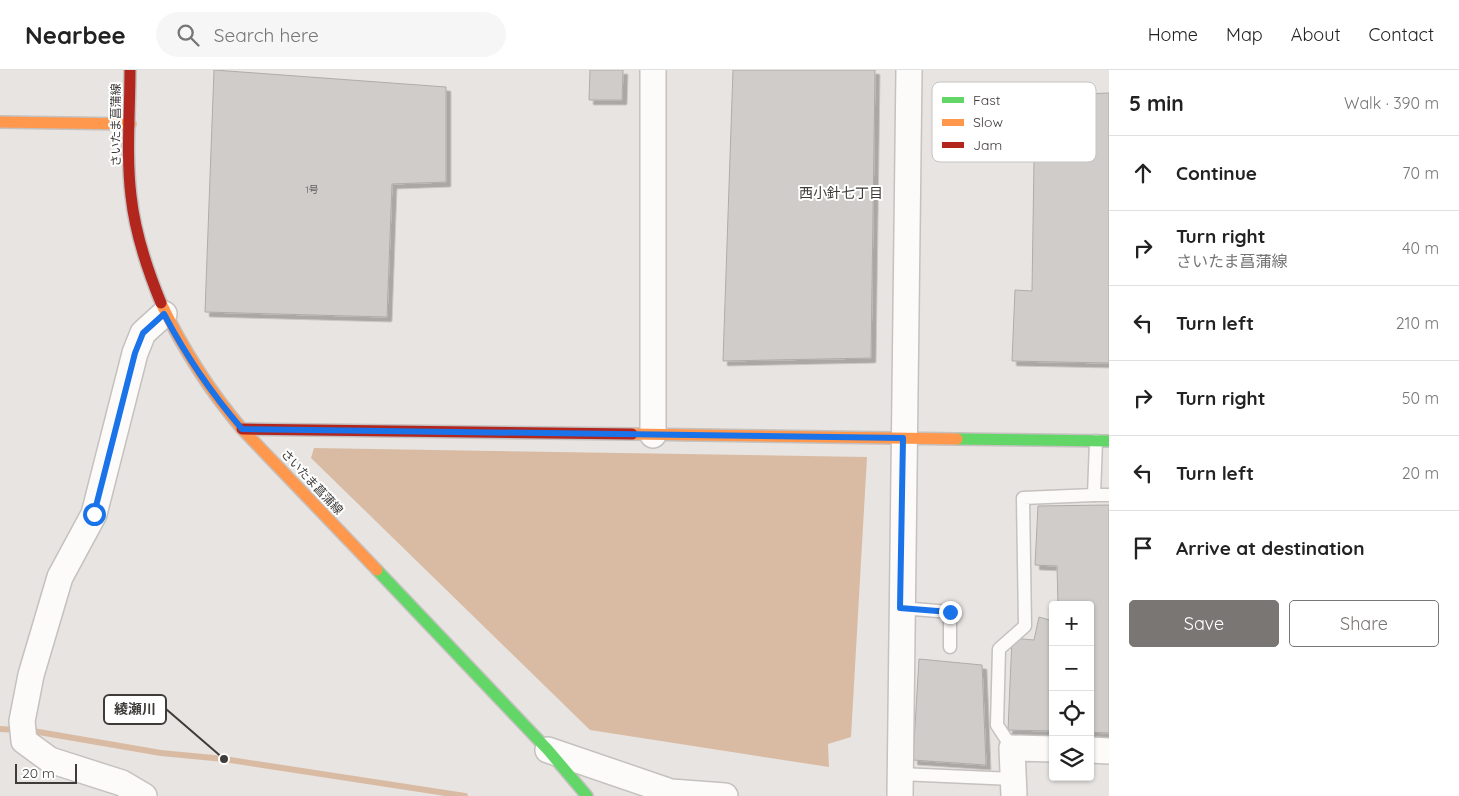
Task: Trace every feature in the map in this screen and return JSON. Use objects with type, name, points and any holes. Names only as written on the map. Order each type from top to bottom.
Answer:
[{"type":"street","name":"さいたま菖蒲線","points":[[130,70],[130,124],[134,213],[152,282],[164,314],[197,372],[216,399],[242,429],[548,750],[586,796]]},
{"type":"street","points":[[653,70],[653,435]]},
{"type":"street","points":[[900,785],[900,608],[909,70]]},
{"type":"street","points":[[0,122],[130,124]]},
{"type":"street","points":[[144,796],[122,783],[50,760],[24,741],[22,721],[31,676],[60,577],[94,514],[135,353],[143,333],[164,314]]},
{"type":"street","points":[[242,429],[1103,441]]},
{"type":"street","points":[[1013,788],[1012,748],[1049,749]]},
{"type":"street","points":[[548,750],[671,792],[725,796]]},
{"type":"street","points":[[1094,750],[1109,751]]},
{"type":"lane","points":[[1094,495],[1103,441]]},
{"type":"lane","points":[[1012,748],[997,725],[999,649],[1025,626],[1023,498],[1109,495]]},
{"type":"lane","points":[[900,608],[950,612],[950,647]]},
{"type":"lane","points":[[900,785],[1013,788]]},
{"type":"shaded area","points":[[314,448],[867,457],[851,737],[828,744],[829,767],[590,730],[311,458]]},
{"type":"building","points":[[214,70],[446,87],[446,182],[392,184],[387,317],[205,312]]},
{"type":"building","points":[[590,70],[623,70],[622,100],[589,100]]},
{"type":"building","points":[[733,70],[875,70],[871,358],[723,361]]},
{"type":"building","points":[[1109,93],[1109,363],[1012,361],[1015,290],[1032,291],[1034,162],[1096,162],[1096,94]]},
{"type":"building","points":[[1109,505],[1109,733],[1094,732],[1094,601],[1058,601],[1057,566],[1035,565],[1038,506]]},
{"type":"building","points":[[1039,617],[1049,620],[1049,731],[1008,730],[1012,638],[1034,640]]},
{"type":"building","points":[[919,659],[982,665],[986,765],[913,760]]},
{"type":"waterway","points":[[0,729],[17,730]]},
{"type":"waterway","points":[[27,730],[161,753],[224,759],[465,796]]},
{"type":"traffic: fast","points":[[957,439],[1109,441]]},
{"type":"traffic: fast","points":[[377,570],[548,750],[587,796]]},
{"type":"traffic: slow","points":[[0,122],[130,124]]},
{"type":"traffic: slow","points":[[161,303],[197,369],[242,429],[377,570]]},
{"type":"traffic: slow","points":[[632,434],[957,439]]},
{"type":"traffic: jam","points":[[130,70],[128,149],[131,196],[135,224],[142,251],[161,303]]},
{"type":"traffic: jam","points":[[242,429],[632,434]]},
{"type":"place","name":"綾瀬川","points":[[224,759]]},
{"type":"district","name":"西小針七丁目","points":[[841,193]]},
{"type":"route","points":[[94,514],[135,353],[143,333],[164,314],[197,372],[216,399],[242,429],[903,438],[900,608],[950,612]]}]
